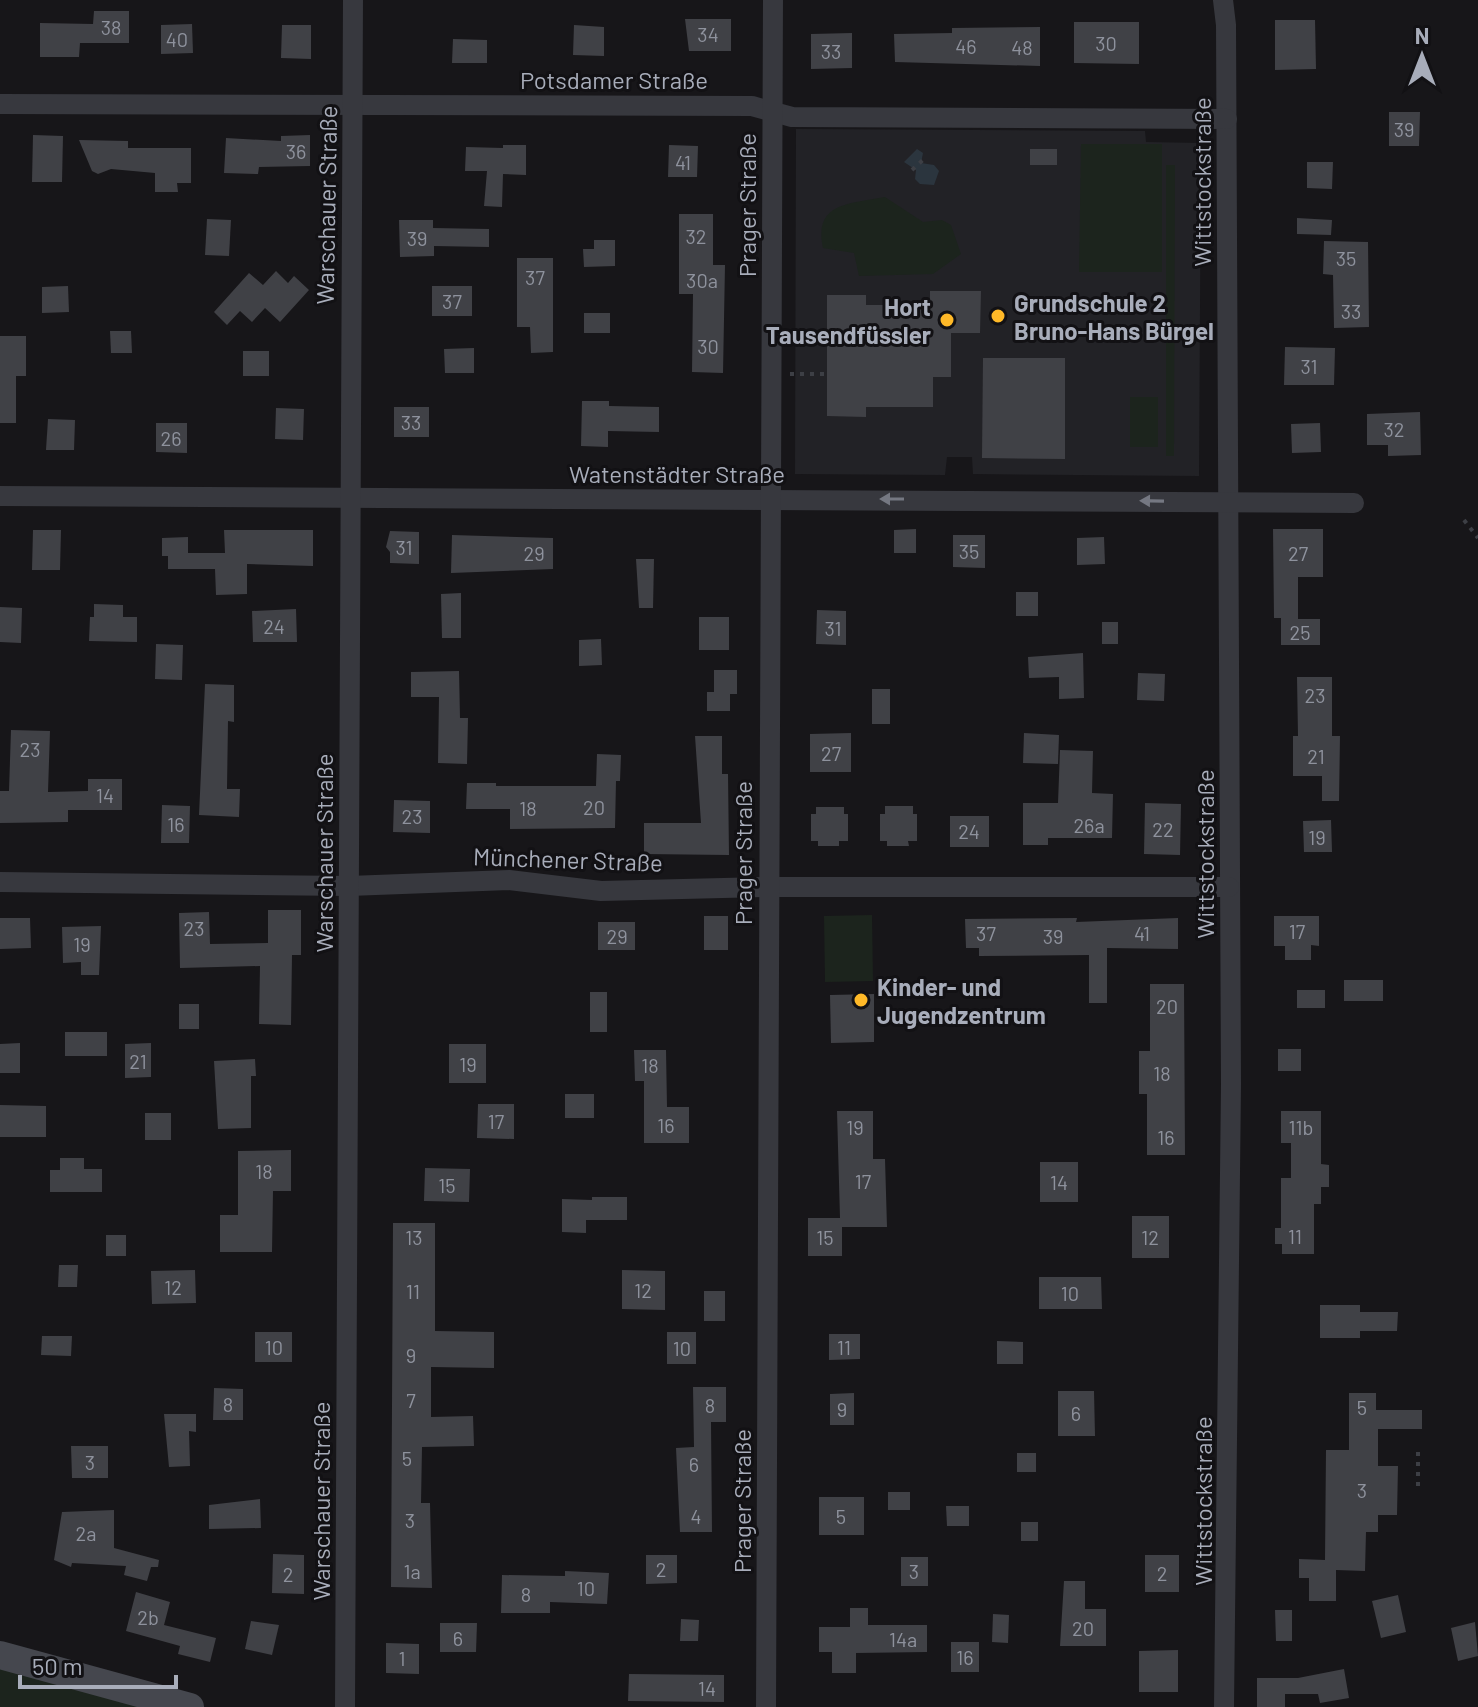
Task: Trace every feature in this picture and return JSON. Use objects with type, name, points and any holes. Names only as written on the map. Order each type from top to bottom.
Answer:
[{"type":"street","name":"Warschauer Straße","points":[[345,1707],[353,0]]},
{"type":"street","name":"Prager Straße","points":[[766,1707],[773,0]]},
{"type":"street","name":"Wittstockstraße","points":[[1223,0],[1230,502],[1231,1084],[1224,1707]]},
{"type":"street","name":"Potsdamer Straße","points":[[0,104],[752,106],[792,117],[1227,119]]},
{"type":"street","name":"Watenstädter Straße","points":[[0,496],[1354,503]]},
{"type":"street","name":"Münchener Straße","points":[[0,882],[349,886],[509,880],[601,891],[768,887],[1229,887]]},
{"type":"street","points":[[0,1655],[190,1707]]},
{"type":"path","points":[[912,170],[923,160]]},
{"type":"path","points":[[800,374],[827,374]]},
{"type":"path","points":[[1464,520],[1478,538]]},
{"type":"path","points":[[1418,1452],[1418,1491]]},
{"type":"shaded area","name":"Grundschule 2 Bruno-Hans Bürgel","points":[[796,129],[1145,131],[1146,142],[1201,143],[1199,476],[973,474],[972,457],[947,457],[945,475],[795,474]]},
{"type":"shaded area","points":[[1081,144],[1162,144],[1162,272],[1079,272]]},
{"type":"shaded area","points":[[917,149],[923,153],[921,163],[934,165],[939,171],[934,185],[920,184],[915,179],[916,170],[904,162]]},
{"type":"shaded area","points":[[1166,165],[1175,165],[1174,456],[1166,456]]},
{"type":"shaded area","points":[[885,197],[923,222],[942,220],[951,225],[961,254],[933,274],[859,276],[854,253],[823,248],[821,233],[829,213],[847,204]]},
{"type":"shaded area","points":[[1130,397],[1158,397],[1158,447],[1130,447]]},
{"type":"shaded area","points":[[872,915],[873,981],[825,982],[824,916]]},
{"type":"shaded area","points":[[0,1667],[152,1707],[0,1707]]},
{"type":"building","points":[[94,11],[129,11],[129,43],[80,43],[79,57],[40,57],[40,23],[93,24]]},
{"type":"building","points":[[685,19],[731,19],[731,51],[689,51]]},
{"type":"building","points":[[1275,20],[1315,20],[1316,69],[1275,70]]},
{"type":"building","points":[[1074,22],[1139,22],[1139,64],[1074,63]]},
{"type":"building","points":[[192,24],[193,53],[161,54],[161,25]]},
{"type":"building","points":[[282,25],[311,25],[311,59],[281,58]]},
{"type":"building","points":[[574,25],[604,27],[604,56],[573,55]]},
{"type":"building","points":[[1040,27],[1040,66],[895,62],[894,34],[952,33],[952,28]]},
{"type":"building","points":[[852,33],[852,68],[811,69],[811,34]]},
{"type":"building","points":[[453,39],[487,40],[487,63],[452,63]]},
{"type":"building","points":[[1389,112],[1420,112],[1419,146],[1389,146]]},
{"type":"building","points":[[33,135],[63,136],[62,182],[32,182]]},
{"type":"building","points":[[310,135],[310,166],[259,167],[258,174],[224,173],[226,138],[281,141],[281,136]]},
{"type":"building","points":[[79,140],[128,141],[128,148],[191,148],[191,183],[177,183],[178,192],[155,192],[155,173],[111,169],[98,174],[92,171]]},
{"type":"building","points":[[503,145],[526,145],[526,175],[503,174],[502,207],[484,206],[487,171],[465,171],[466,147],[503,148]]},
{"type":"building","points":[[669,145],[698,146],[697,177],[668,177]]},
{"type":"building","points":[[1030,149],[1057,149],[1057,165],[1030,165]]},
{"type":"building","points":[[1307,162],[1333,162],[1332,189],[1307,188]]},
{"type":"building","points":[[679,214],[713,214],[713,265],[725,265],[723,373],[692,372],[693,294],[679,294]]},
{"type":"building","points":[[1297,218],[1332,220],[1331,235],[1297,234]]},
{"type":"building","points":[[207,219],[231,220],[229,256],[205,255]]},
{"type":"building","points":[[399,220],[433,220],[433,228],[489,229],[489,247],[434,246],[434,256],[400,257]]},
{"type":"building","points":[[594,240],[615,240],[615,266],[584,267],[583,249],[594,249]]},
{"type":"building","points":[[1324,241],[1368,242],[1369,327],[1334,328],[1333,275],[1323,274]]},
{"type":"building","points":[[517,258],[553,258],[553,352],[531,353],[530,327],[517,327]]},
{"type":"building","points":[[276,271],[288,283],[294,276],[309,290],[280,322],[265,308],[252,322],[240,311],[227,325],[214,312],[249,273],[263,285]]},
{"type":"building","points":[[68,286],[69,312],[42,313],[42,287]]},
{"type":"building","points":[[432,286],[472,286],[472,316],[432,316]]},
{"type":"building","points":[[930,291],[981,291],[980,333],[951,333],[951,377],[933,377],[933,407],[866,407],[866,417],[827,416],[827,295],[866,295],[866,305],[930,305]]},
{"type":"building","points":[[584,313],[610,313],[610,333],[584,333]]},
{"type":"building","points":[[110,331],[131,331],[132,353],[111,353]]},
{"type":"building","points":[[0,336],[26,336],[26,376],[16,376],[16,423],[0,423]]},
{"type":"building","points":[[1285,347],[1335,348],[1334,385],[1284,385]]},
{"type":"building","points":[[474,348],[474,373],[445,373],[444,349]]},
{"type":"building","points":[[243,351],[269,351],[269,376],[243,376]]},
{"type":"building","points":[[983,358],[1065,358],[1065,459],[982,458]]},
{"type":"building","points":[[582,401],[609,401],[609,406],[659,407],[659,432],[608,431],[608,447],[581,446]]},
{"type":"building","points":[[394,407],[429,407],[429,437],[394,437]]},
{"type":"building","points":[[276,408],[304,409],[303,440],[275,439]]},
{"type":"building","points":[[1420,412],[1421,455],[1388,456],[1388,445],[1367,445],[1367,414]]},
{"type":"building","points":[[48,419],[75,420],[74,450],[46,450]]},
{"type":"building","points":[[156,423],[187,423],[187,453],[156,452]]},
{"type":"building","points":[[1320,423],[1321,452],[1292,453],[1291,424]]},
{"type":"building","points":[[916,529],[916,553],[894,553],[894,530]]},
{"type":"building","points":[[1273,529],[1323,529],[1323,577],[1298,577],[1298,619],[1320,619],[1320,645],[1281,645],[1281,618],[1274,618]]},
{"type":"building","points":[[33,530],[61,530],[60,570],[32,570]]},
{"type":"building","points":[[224,530],[313,530],[313,566],[247,564],[247,594],[216,595],[215,569],[168,569],[168,556],[162,556],[162,538],[188,537],[188,553],[225,553]]},
{"type":"building","points":[[390,531],[419,532],[419,564],[390,563],[390,552],[386,547]]},
{"type":"building","points":[[452,535],[553,538],[553,569],[451,573]]},
{"type":"building","points":[[953,535],[985,535],[985,568],[953,567]]},
{"type":"building","points":[[1104,537],[1105,564],[1077,565],[1077,538]]},
{"type":"building","points":[[636,559],[654,559],[653,608],[639,608]]},
{"type":"building","points":[[1016,592],[1038,592],[1038,616],[1016,616]]},
{"type":"building","points":[[461,593],[461,638],[442,638],[441,594]]},
{"type":"building","points":[[94,604],[123,605],[123,617],[137,617],[137,642],[89,641]]},
{"type":"building","points":[[0,607],[22,608],[21,643],[0,642]]},
{"type":"building","points":[[296,609],[297,642],[253,642],[252,611]]},
{"type":"building","points":[[817,610],[846,611],[846,645],[816,644]]},
{"type":"building","points":[[699,617],[729,617],[729,650],[699,650]]},
{"type":"building","points":[[1102,622],[1118,622],[1118,644],[1102,644]]},
{"type":"building","points":[[601,639],[602,665],[579,666],[579,640]]},
{"type":"building","points":[[156,644],[183,645],[182,680],[155,679]]},
{"type":"building","points":[[1083,653],[1084,698],[1059,699],[1059,677],[1029,678],[1028,657]]},
{"type":"building","points":[[714,670],[737,670],[737,694],[730,694],[730,711],[707,711],[707,692],[714,692]]},
{"type":"building","points":[[459,671],[460,718],[468,718],[467,764],[438,763],[439,697],[411,697],[411,672]]},
{"type":"building","points":[[1138,673],[1165,674],[1164,701],[1137,700]]},
{"type":"building","points":[[1297,677],[1332,677],[1332,736],[1340,736],[1339,801],[1322,801],[1322,776],[1293,776],[1293,736],[1298,736]]},
{"type":"building","points":[[205,684],[234,685],[234,722],[228,721],[227,789],[240,789],[239,817],[199,815]]},
{"type":"building","points":[[872,689],[890,689],[890,724],[872,724]]},
{"type":"building","points":[[11,730],[50,731],[48,792],[88,791],[88,779],[122,779],[122,810],[68,810],[68,822],[0,823],[0,791],[9,791]]},
{"type":"building","points":[[851,733],[851,772],[810,772],[810,734]]},
{"type":"building","points":[[1024,733],[1059,735],[1058,764],[1023,763]]},
{"type":"building","points":[[695,736],[722,736],[722,774],[728,774],[729,855],[644,854],[644,823],[701,823]]},
{"type":"building","points":[[1060,750],[1093,751],[1092,793],[1113,794],[1112,838],[1048,838],[1048,845],[1023,845],[1023,803],[1058,803]]},
{"type":"building","points":[[597,754],[621,755],[620,781],[616,781],[615,828],[510,829],[510,809],[466,809],[467,783],[596,786]]},
{"type":"building","points":[[394,800],[430,801],[430,833],[393,832]]},
{"type":"building","points":[[1145,803],[1181,804],[1180,855],[1144,854]]},
{"type":"building","points":[[162,805],[190,806],[189,843],[161,843]]},
{"type":"building","points":[[885,806],[913,806],[913,814],[917,814],[917,841],[908,841],[909,846],[887,846],[887,841],[880,841],[880,814],[885,814]]},
{"type":"building","points":[[816,807],[844,807],[844,814],[848,814],[848,841],[839,841],[839,846],[818,846],[818,841],[811,841],[811,814],[816,814]]},
{"type":"building","points":[[950,816],[989,816],[989,847],[950,847]]},
{"type":"building","points":[[1331,820],[1332,852],[1304,852],[1303,821]]},
{"type":"building","points":[[268,910],[301,910],[301,955],[292,955],[291,1025],[259,1024],[260,966],[180,968],[179,913],[209,912],[210,944],[268,943]]},
{"type":"building","points":[[704,916],[728,916],[728,950],[704,950]]},
{"type":"building","points":[[1274,916],[1319,916],[1319,946],[1311,945],[1311,960],[1285,960],[1285,946],[1274,946]]},
{"type":"building","points":[[0,918],[30,918],[31,948],[0,949]]},
{"type":"building","points":[[1077,918],[1076,922],[1178,918],[1178,949],[1107,948],[1107,1003],[1089,1003],[1089,955],[979,956],[979,948],[966,948],[965,919]]},
{"type":"building","points":[[598,922],[635,922],[635,950],[598,950]]},
{"type":"building","points":[[101,926],[99,975],[81,975],[81,962],[63,963],[62,927]]},
{"type":"building","points":[[1344,980],[1383,980],[1383,1001],[1344,1001]]},
{"type":"building","points":[[1150,984],[1184,984],[1185,1155],[1147,1155],[1147,1094],[1139,1094],[1139,1051],[1150,1051]]},
{"type":"building","points":[[1297,990],[1325,990],[1325,1008],[1297,1008]]},
{"type":"building","points":[[590,992],[607,992],[607,1032],[590,1032]]},
{"type":"building","points":[[874,994],[874,1042],[831,1043],[830,995]]},
{"type":"building","points":[[179,1004],[199,1004],[199,1029],[179,1029]]},
{"type":"building","points":[[65,1032],[107,1032],[107,1056],[65,1056]]},
{"type":"building","points":[[20,1043],[20,1073],[0,1073],[0,1044]]},
{"type":"building","points":[[151,1043],[151,1077],[125,1078],[125,1044]]},
{"type":"building","points":[[449,1044],[486,1044],[486,1083],[449,1083]]},
{"type":"building","points":[[1278,1049],[1301,1049],[1301,1071],[1278,1071]]},
{"type":"building","points":[[634,1050],[666,1050],[667,1107],[689,1107],[689,1143],[644,1143],[644,1081],[635,1081]]},
{"type":"building","points":[[255,1059],[256,1076],[251,1076],[251,1128],[218,1129],[214,1061]]},
{"type":"building","points":[[565,1094],[594,1094],[594,1118],[565,1118]]},
{"type":"building","points":[[478,1104],[514,1104],[514,1139],[477,1138]]},
{"type":"building","points":[[0,1105],[46,1106],[46,1137],[0,1137]]},
{"type":"building","points":[[837,1111],[873,1111],[873,1159],[885,1159],[887,1227],[842,1227],[842,1256],[808,1256],[808,1218],[840,1218]]},
{"type":"building","points":[[1281,1111],[1321,1111],[1321,1164],[1329,1165],[1329,1187],[1321,1187],[1321,1204],[1314,1204],[1314,1254],[1282,1254],[1282,1244],[1275,1244],[1275,1228],[1281,1228],[1281,1178],[1291,1178],[1291,1143],[1281,1143]]},
{"type":"building","points":[[145,1113],[171,1113],[171,1140],[145,1140]]},
{"type":"building","points":[[291,1150],[291,1191],[273,1191],[272,1252],[220,1252],[220,1215],[238,1215],[238,1151]]},
{"type":"building","points":[[60,1158],[84,1158],[84,1169],[102,1169],[102,1192],[50,1192],[50,1170],[60,1170]]},
{"type":"building","points":[[1040,1162],[1078,1162],[1078,1202],[1040,1202]]},
{"type":"building","points":[[425,1168],[470,1169],[469,1202],[424,1201]]},
{"type":"building","points":[[592,1197],[627,1197],[627,1220],[586,1220],[586,1233],[562,1232],[562,1199],[592,1200]]},
{"type":"building","points":[[1132,1216],[1169,1216],[1169,1258],[1132,1258]]},
{"type":"building","points":[[393,1223],[435,1223],[435,1331],[494,1332],[494,1368],[431,1367],[431,1417],[473,1416],[474,1446],[422,1447],[421,1503],[430,1503],[432,1588],[391,1587]]},
{"type":"building","points":[[106,1235],[126,1235],[126,1256],[106,1256]]},
{"type":"building","points":[[59,1265],[78,1265],[77,1287],[58,1287]]},
{"type":"building","points":[[195,1270],[196,1303],[152,1304],[151,1271]]},
{"type":"building","points":[[622,1270],[665,1271],[665,1310],[622,1309]]},
{"type":"building","points":[[1039,1277],[1101,1277],[1102,1309],[1039,1309]]},
{"type":"building","points":[[704,1291],[725,1291],[725,1321],[704,1321]]},
{"type":"building","points":[[1320,1305],[1360,1305],[1360,1312],[1398,1312],[1397,1331],[1360,1331],[1360,1338],[1320,1338]]},
{"type":"building","points":[[255,1332],[292,1332],[292,1362],[255,1362]]},
{"type":"building","points":[[667,1332],[696,1332],[696,1364],[667,1364]]},
{"type":"building","points":[[829,1334],[860,1334],[860,1359],[829,1360]]},
{"type":"building","points":[[42,1336],[72,1336],[71,1356],[41,1355]]},
{"type":"building","points":[[997,1341],[1023,1342],[1023,1364],[997,1364]]},
{"type":"building","points":[[693,1387],[726,1387],[726,1422],[711,1422],[712,1532],[680,1532],[676,1448],[694,1447]]},
{"type":"building","points":[[214,1388],[243,1389],[243,1420],[213,1420]]},
{"type":"building","points":[[1058,1391],[1094,1391],[1095,1436],[1058,1436]]},
{"type":"building","points":[[854,1393],[854,1425],[830,1425],[830,1394]]},
{"type":"building","points":[[1349,1393],[1376,1393],[1376,1410],[1422,1410],[1422,1429],[1378,1429],[1378,1466],[1398,1466],[1397,1515],[1378,1515],[1378,1532],[1366,1532],[1365,1571],[1336,1570],[1336,1601],[1309,1601],[1309,1578],[1299,1578],[1299,1559],[1325,1560],[1326,1450],[1349,1450]]},
{"type":"building","points":[[164,1414],[196,1414],[196,1432],[189,1431],[190,1466],[169,1467]]},
{"type":"building","points":[[71,1446],[108,1446],[108,1478],[72,1478]]},
{"type":"building","points":[[1017,1453],[1036,1453],[1036,1472],[1017,1472]]},
{"type":"building","points":[[888,1492],[910,1492],[910,1510],[888,1510]]},
{"type":"building","points":[[819,1497],[864,1497],[864,1535],[819,1535]]},
{"type":"building","points":[[260,1499],[261,1528],[209,1529],[209,1505]]},
{"type":"building","points":[[946,1506],[969,1506],[969,1526],[947,1526]]},
{"type":"building","points":[[114,1510],[114,1548],[159,1560],[158,1567],[151,1567],[147,1581],[124,1575],[126,1566],[72,1563],[71,1567],[54,1560],[62,1512]]},
{"type":"building","points":[[1021,1522],[1038,1522],[1038,1541],[1021,1541]]},
{"type":"building","points":[[273,1554],[304,1555],[304,1594],[272,1593]]},
{"type":"building","points":[[646,1555],[677,1555],[677,1583],[646,1584]]},
{"type":"building","points":[[1145,1555],[1179,1555],[1179,1592],[1145,1592]]},
{"type":"building","points":[[901,1557],[928,1557],[928,1586],[901,1586]]},
{"type":"building","points":[[565,1571],[609,1573],[607,1604],[550,1602],[550,1613],[501,1613],[502,1575],[565,1576]]},
{"type":"building","points":[[1064,1581],[1085,1581],[1085,1609],[1106,1609],[1106,1646],[1060,1646]]},
{"type":"building","points":[[136,1592],[170,1602],[164,1625],[216,1638],[210,1662],[178,1654],[180,1646],[126,1631]]},
{"type":"building","points":[[1398,1595],[1406,1632],[1381,1638],[1372,1601]]},
{"type":"building","points":[[850,1608],[868,1608],[868,1625],[927,1625],[927,1652],[856,1653],[856,1673],[832,1673],[832,1652],[819,1652],[819,1627],[850,1627]]},
{"type":"building","points":[[1275,1610],[1292,1610],[1292,1641],[1276,1641]]},
{"type":"building","points":[[993,1614],[1009,1615],[1008,1643],[992,1642]]},
{"type":"building","points":[[681,1619],[699,1620],[698,1641],[680,1641]]},
{"type":"building","points":[[251,1621],[279,1625],[272,1655],[245,1649]]},
{"type":"building","points":[[1475,1622],[1478,1656],[1458,1661],[1451,1628]]},
{"type":"building","points":[[440,1623],[477,1623],[476,1652],[440,1652]]},
{"type":"building","points":[[951,1642],[979,1642],[979,1672],[951,1672]]},
{"type":"building","points":[[386,1643],[419,1644],[419,1674],[386,1673]]},
{"type":"building","points":[[1178,1650],[1178,1692],[1139,1692],[1139,1651]]},
{"type":"building","points":[[1344,1669],[1349,1698],[1320,1703],[1318,1694],[1285,1694],[1285,1707],[1257,1707],[1257,1678],[1298,1678]]},
{"type":"building","points":[[629,1674],[724,1675],[724,1702],[628,1701]]},
{"type":"place","name":"Grundschule 2 Bruno-Hans Bürgel","points":[[998,316]]},
{"type":"place","name":"Hort Tausendfüssler","points":[[947,320]]},
{"type":"place","name":"Kinder- und Jugendzentrum","points":[[861,1000]]}]
